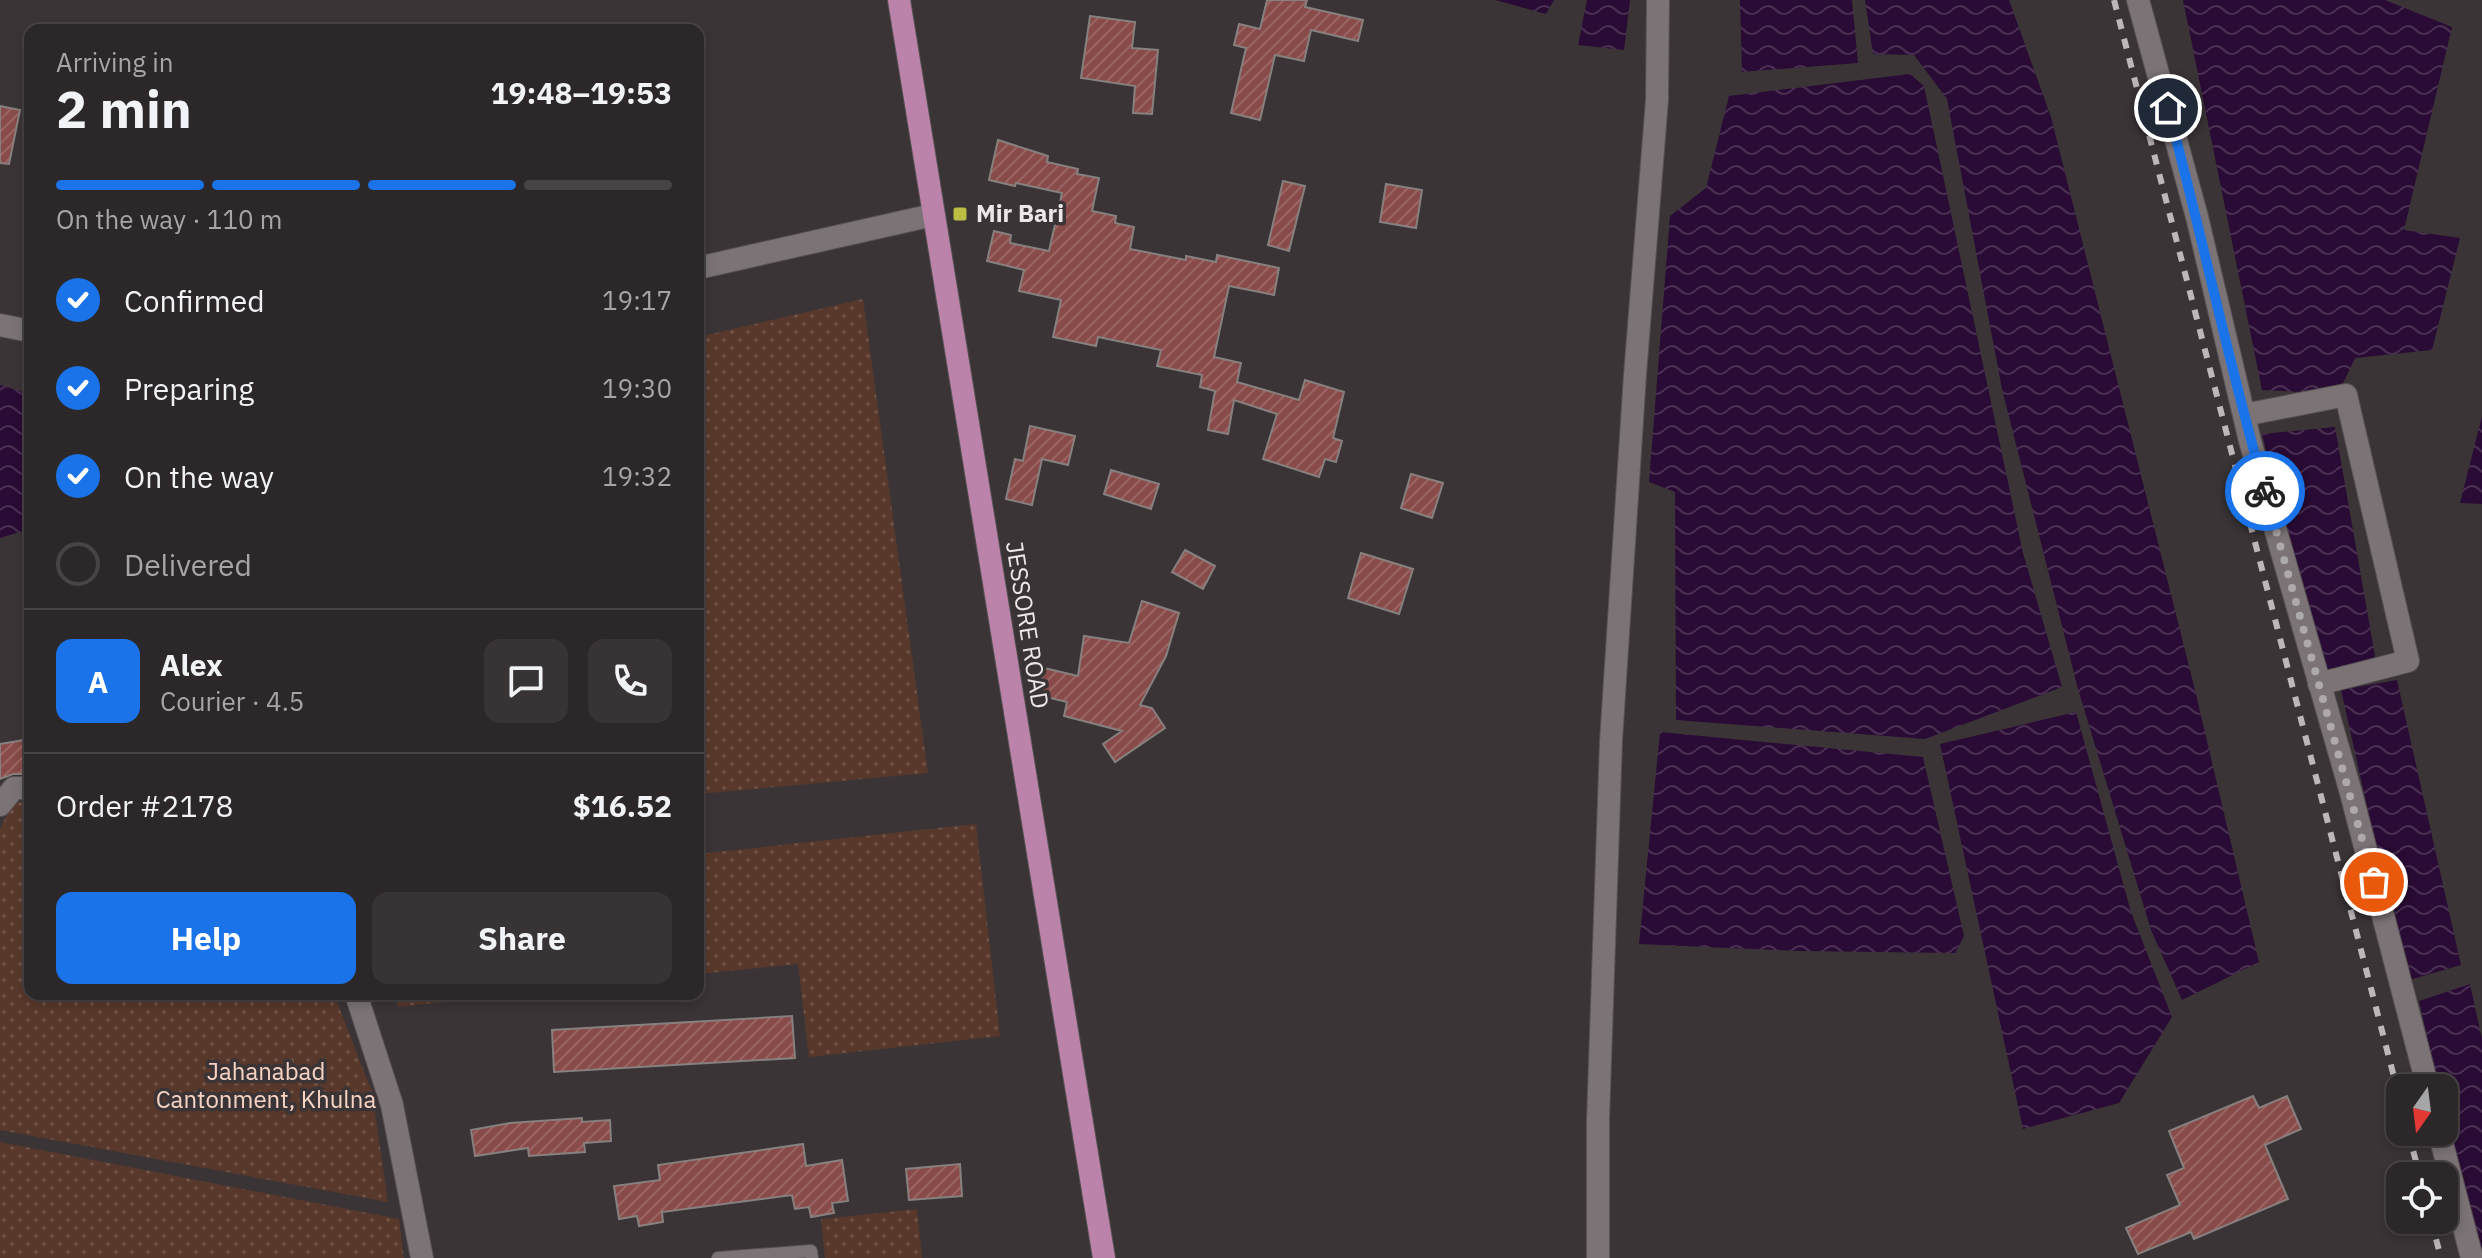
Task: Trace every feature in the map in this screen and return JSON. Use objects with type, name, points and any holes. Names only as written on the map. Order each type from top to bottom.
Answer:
[{"type":"highway","name":"JESSORE ROAD","points":[[899,0],[1104,1258]]},
{"type":"street","points":[[1598,1258],[1598,1104],[1611,741],[1657,100],[1658,0]]},
{"type":"street","points":[[2138,0],[2197,217],[2244,415],[2351,793],[2424,1074]]},
{"type":"street","points":[[704,267],[933,215]]},
{"type":"street","points":[[0,325],[24,330]]},
{"type":"street","points":[[2244,415],[2346,395],[2408,661],[2319,684]]},
{"type":"street","points":[[0,805],[14,788],[24,788]]},
{"type":"street","points":[[358,1000],[392,1105],[422,1258]]},
{"type":"street","points":[[2443,1146],[2472,1258]]},
{"type":"lane","points":[[718,1258],[811,1251],[812,1258]]},
{"type":"green space","points":[[863,299],[928,773],[704,793],[704,336]]},
{"type":"green space","name":"Jahanabad Cantonment, Khulna","points":[[24,802],[24,1000],[336,1000],[372,1092],[388,1202],[0,1130],[0,829],[13,803]]},
{"type":"green space","points":[[976,824],[1000,1036],[809,1057],[798,964],[704,973],[704,853]]},
{"type":"green space","points":[[397,1000],[461,1000],[398,1007]]},
{"type":"green space","points":[[0,1142],[399,1219],[404,1258],[0,1258]]},
{"type":"green space","points":[[917,1209],[922,1258],[825,1258],[821,1219]]},
{"type":"water","points":[[1495,0],[1554,0],[1546,14]]},
{"type":"water","points":[[1587,0],[1630,0],[1624,50],[1578,45]]},
{"type":"water","points":[[1740,0],[1852,0],[1858,63],[1742,72]]},
{"type":"water","points":[[1865,0],[2009,0],[2051,117],[2195,690],[2259,962],[2182,1000],[2151,930],[2078,689],[2002,389],[1947,99],[1914,55],[1873,54]]},
{"type":"water","points":[[2183,0],[2385,0],[2452,27],[2404,230],[2460,238],[2432,350],[2355,358],[2338,394],[2262,390]]},
{"type":"water","points":[[1910,74],[1924,86],[2023,553],[2062,687],[1925,739],[1676,720],[1675,492],[1649,482],[1670,216],[1706,188],[1729,96]]},
{"type":"water","points":[[0,385],[24,392],[24,531],[0,538]]},
{"type":"water","points":[[2482,416],[2482,504],[2460,503]]},
{"type":"water","points":[[2335,427],[2376,662],[2321,670],[2262,434]]},
{"type":"water","points":[[2397,680],[2461,965],[2406,981],[2341,690]]},
{"type":"water","points":[[2076,712],[2131,912],[2172,1017],[2119,1103],[2023,1129],[1940,744]]},
{"type":"water","points":[[1660,732],[1923,757],[1964,936],[1955,953],[1799,951],[1639,944]]},
{"type":"water","points":[[2470,984],[2482,1039],[2482,1258],[2453,1146],[2458,1146],[2458,1074],[2436,1074],[2419,1001]]},
{"type":"building","points":[[1267,0],[1307,0],[1305,7],[1363,20],[1358,41],[1311,30],[1304,61],[1275,55],[1260,120],[1231,113],[1246,48],[1234,45],[1239,24],[1260,29]]},
{"type":"building","points":[[1090,16],[1135,22],[1132,48],[1158,50],[1152,114],[1133,113],[1135,86],[1081,78]]},
{"type":"building","points":[[0,106],[20,110],[9,164],[0,163]]},
{"type":"building","points":[[998,140],[1048,156],[1047,162],[1078,169],[1077,174],[1099,178],[1092,211],[1116,216],[1115,223],[1134,227],[1130,249],[1186,260],[1186,256],[1216,262],[1217,255],[1279,268],[1274,295],[1229,286],[1214,357],[1241,363],[1237,382],[1299,400],[1305,380],[1344,392],[1333,438],[1342,441],[1336,462],[1325,459],[1319,477],[1263,459],[1277,414],[1234,400],[1228,434],[1208,430],[1215,391],[1200,387],[1202,375],[1157,366],[1161,350],[1098,337],[1096,346],[1053,337],[1061,300],[1019,291],[1024,270],[987,261],[994,231],[1011,235],[1010,243],[1049,251],[1062,193],[989,180]]},
{"type":"building","points":[[1283,181],[1305,186],[1289,251],[1268,245]]},
{"type":"building","points":[[1386,184],[1422,190],[1416,228],[1380,222]]},
{"type":"building","points":[[1030,426],[1075,436],[1068,465],[1042,459],[1032,505],[1006,499],[1015,459],[1023,461]]},
{"type":"building","points":[[1111,470],[1159,484],[1151,509],[1104,494]]},
{"type":"building","points":[[1411,474],[1443,483],[1432,518],[1401,508]]},
{"type":"building","points":[[1185,550],[1215,566],[1203,589],[1172,572]]},
{"type":"building","points":[[1361,553],[1413,569],[1399,614],[1348,598]]},
{"type":"building","points":[[1142,601],[1179,613],[1166,656],[1140,705],[1152,708],[1165,728],[1115,762],[1103,744],[1122,731],[1064,716],[1067,702],[1038,695],[1044,668],[1078,676],[1084,636],[1129,643]]},
{"type":"building","points":[[24,740],[24,774],[0,779],[0,744]]},
{"type":"building","points":[[792,1016],[795,1058],[554,1072],[552,1030]]},
{"type":"building","points":[[2253,1096],[2259,1108],[2287,1096],[2301,1129],[2265,1145],[2288,1199],[2194,1239],[2191,1232],[2138,1254],[2126,1228],[2180,1205],[2167,1175],[2184,1168],[2169,1131]]},
{"type":"building","points":[[582,1118],[582,1122],[610,1120],[611,1141],[584,1143],[585,1152],[529,1156],[528,1148],[475,1156],[471,1130],[510,1123]]},
{"type":"building","points":[[803,1144],[806,1166],[842,1160],[848,1201],[832,1203],[834,1213],[811,1217],[809,1207],[795,1209],[792,1195],[662,1212],[663,1222],[639,1226],[637,1216],[619,1219],[614,1186],[660,1180],[658,1165]]},
{"type":"building","points":[[960,1164],[962,1196],[909,1200],[906,1169]]},
{"type":"railway","points":[[2114,0],[2393,1074]]},
{"type":"railway","points":[[2412,1146],[2416,1162]]},
{"type":"railway","points":[[2435,1234],[2441,1258]]},
{"type":"way so far","points":[[2265,491],[2374,882]]},
{"type":"place","name":"Mir Bari","points":[[960,214]]},
{"type":"route","points":[[2168,108],[2265,491]]}]
